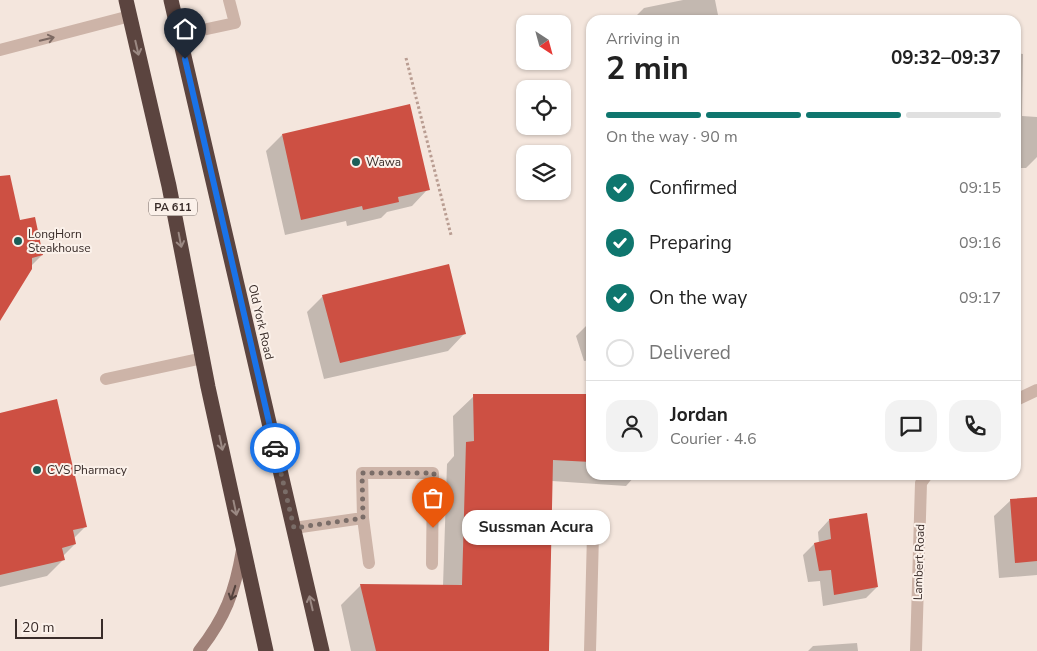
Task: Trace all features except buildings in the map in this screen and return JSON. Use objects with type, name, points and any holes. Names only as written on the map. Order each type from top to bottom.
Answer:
[{"type":"highway","name":"PA 611","points":[[126,0],[169,186],[203,358],[266,651]]},
{"type":"highway","name":"Old York Road","points":[[171,0],[322,651]]},
{"type":"main road","points":[[199,651],[221,621],[233,596],[243,546]]},
{"type":"street","points":[[179,35],[235,23],[229,0]]},
{"type":"street","points":[[0,50],[130,16]]},
{"type":"street","points":[[106,379],[203,358]]},
{"type":"street","points":[[1021,398],[1037,390]]},
{"type":"street","points":[[370,563],[363,518],[362,473],[434,473],[432,564]]},
{"type":"street","name":"Lambert Road","points":[[916,651],[921,482],[923,480]]},
{"type":"street","points":[[294,528],[363,518]]},
{"type":"street","points":[[590,651],[593,534]]},
{"type":"path","points":[[406,58],[451,235]]},
{"type":"way so far","points":[[275,448],[294,528],[363,518],[362,473],[434,473],[433,528]]},
{"type":"place","name":"Wawa","points":[[356,162]]},
{"type":"place","name":"LongHorn Steakhouse","points":[[18,241]]},
{"type":"place","name":"CVS Pharmacy","points":[[37,470]]},
{"type":"place","name":"Sussman Acura","points":[[433,528]]},
{"type":"route","points":[[185,59],[275,448]]}]
